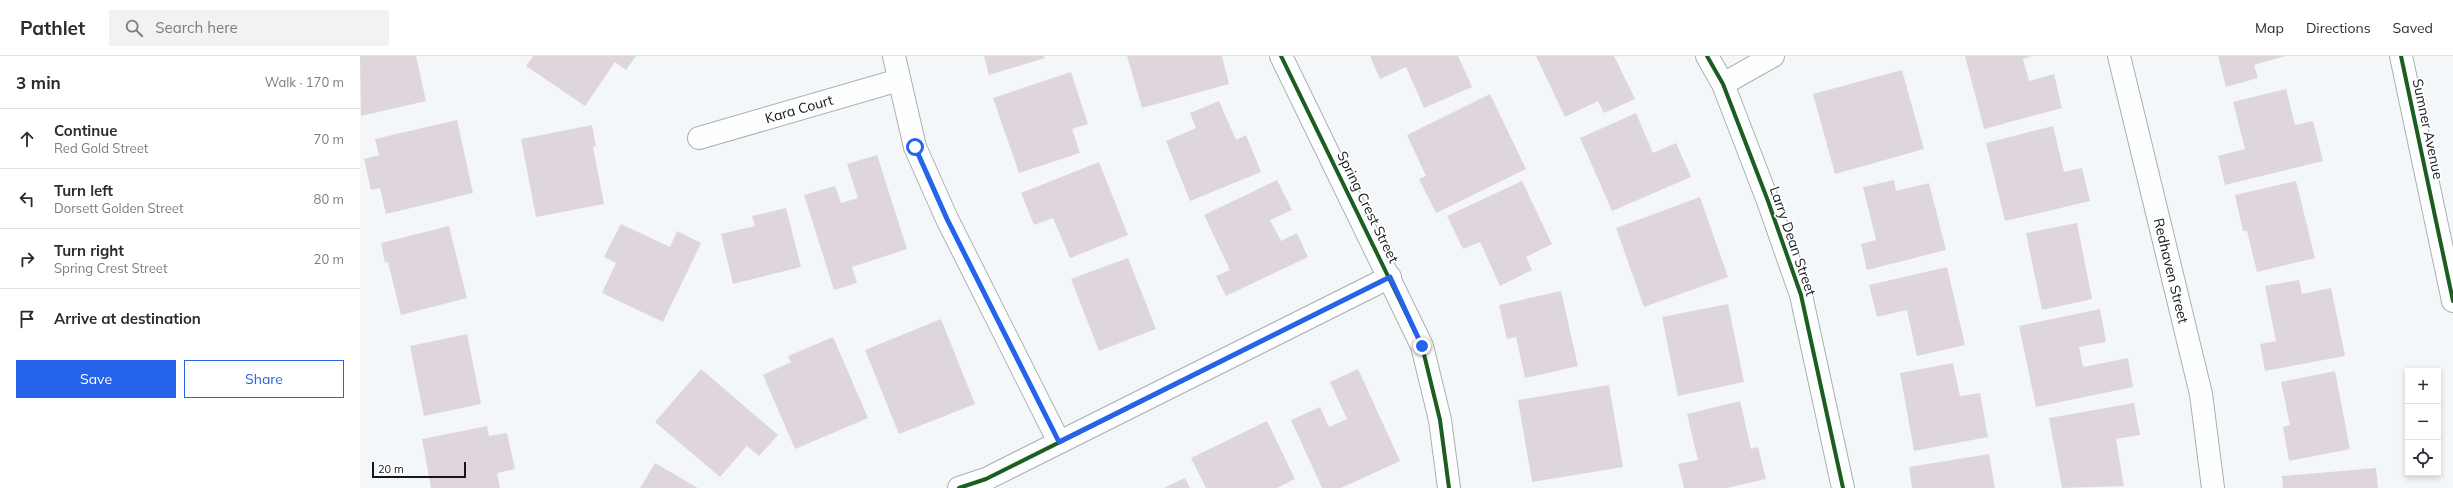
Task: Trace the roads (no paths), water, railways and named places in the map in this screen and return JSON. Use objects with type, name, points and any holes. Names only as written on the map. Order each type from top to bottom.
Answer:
[{"type":"street","points":[[894,56],[915,147],[947,219],[1059,442]]},
{"type":"street","name":"Spring Crest Street","points":[[1281,56],[1390,277],[1422,346],[1440,420],[1449,488]]},
{"type":"street","name":"Larry Dean Street","points":[[1707,56],[1722,84],[1768,200],[1801,295],[1843,488]]},
{"type":"street","points":[[1722,84],[1773,56]]},
{"type":"street","name":"Redhaven Street","points":[[2119,56],[2201,394],[2213,488]]},
{"type":"street","name":"Sumner Avenue","points":[[2401,56],[2453,301]]},
{"type":"street","name":"Kara Court","points":[[698,138],[899,80]]},
{"type":"street","points":[[959,488],[986,479],[1390,277]]}]
